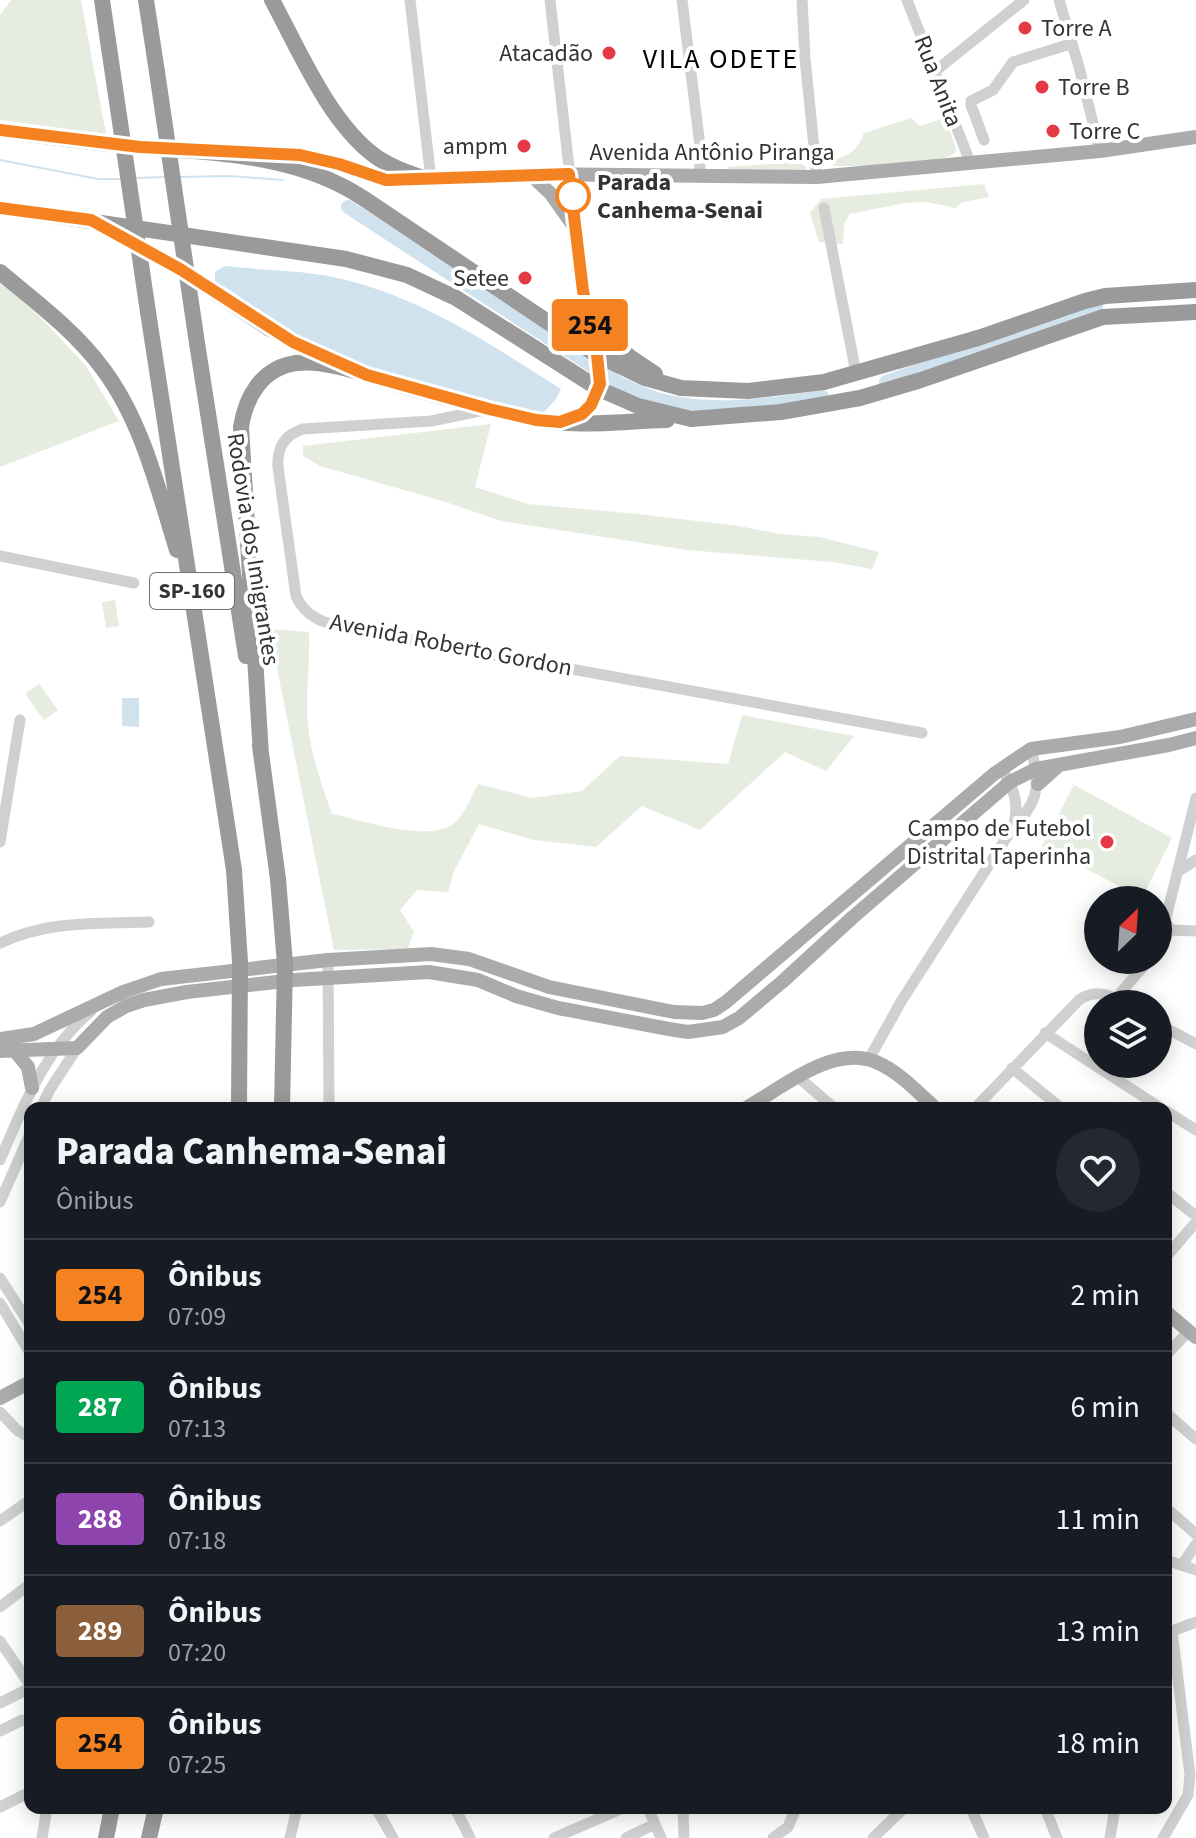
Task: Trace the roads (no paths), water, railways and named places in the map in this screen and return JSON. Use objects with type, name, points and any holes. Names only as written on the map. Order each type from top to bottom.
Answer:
[{"type":"highway","name":"SP-160","points":[[102,0],[234,870],[240,962],[239,1102]]},
{"type":"highway","name":"Rodovia dos Imigrantes","points":[[146,0],[278,879],[285,964],[282,1102]]},
{"type":"highway","points":[[272,0],[344,126],[377,157],[393,167],[428,179]]},
{"type":"highway","points":[[0,130],[51,138],[230,153],[295,167],[354,192],[597,357],[645,378],[681,388],[724,391],[785,388],[856,373],[978,338],[1105,296],[1196,290]]},
{"type":"highway","points":[[0,208],[346,259],[407,275],[456,298],[638,406],[691,419]]},
{"type":"highway","points":[[91,220],[180,269],[293,342],[367,375]]},
{"type":"highway","points":[[0,272],[68,330],[103,369],[117,390],[136,428],[194,605]]},
{"type":"highway","points":[[261,755],[242,443],[243,410],[257,385],[283,367],[308,363],[367,375],[536,420],[691,419],[781,412],[860,398],[1103,317],[1196,312]]},
{"type":"highway","points":[[590,323],[631,358],[681,388]]},
{"type":"highway","points":[[106,1838],[111,1814]]},
{"type":"highway","points":[[149,1838],[155,1814]]},
{"type":"main road","name":"Avenida Antônio Piranga","points":[[230,153],[300,155],[386,180],[530,174],[817,177],[1100,151],[1196,137]]},
{"type":"main road","points":[[530,174],[551,194],[575,228]]},
{"type":"main road","points":[[0,1039],[34,1034],[123,992],[161,979],[328,960],[431,954],[482,963],[549,987],[674,1012],[714,1010],[1001,768],[1031,749],[1120,737],[1196,719]]},
{"type":"main road","points":[[7,1051],[77,1048],[107,1017],[144,1000],[187,992],[329,977],[429,972],[459,976],[558,1008],[688,1032],[706,1031],[731,1023],[782,982],[842,926],[1012,789],[1037,782],[1060,765],[1196,738]]},
{"type":"main road","points":[[782,982],[792,962],[813,942],[813,929]]},
{"type":"main road","points":[[429,972],[439,969],[479,976],[484,971],[482,963]]},
{"type":"main road","points":[[493,987],[493,977],[498,975],[527,987],[549,987]]},
{"type":"main road","points":[[7,1051],[28,1067],[32,1088]]},
{"type":"main road","points":[[760,1102],[797,1076],[830,1062],[869,1059],[885,1066],[925,1102]]},
{"type":"main road","points":[[1172,1317],[1192,1334]]},
{"type":"main road","points":[[0,1398],[24,1385]]},
{"type":"street","points":[[410,0],[428,179]]},
{"type":"street","points":[[550,0],[583,291],[600,386],[591,405],[582,414],[560,422]]},
{"type":"street","points":[[682,0],[701,154],[699,175]]},
{"type":"street","points":[[802,0],[817,177]]},
{"type":"street","name":"Rua Anita","points":[[907,0],[970,162]]},
{"type":"street","points":[[934,72],[1024,0]]},
{"type":"street","points":[[1059,0],[1100,151]]},
{"type":"street","points":[[984,140],[971,101],[993,90],[1013,62],[1070,44]]},
{"type":"street","points":[[824,208],[856,373]]},
{"type":"street","points":[[431,421],[434,405],[432,394]]},
{"type":"street","name":"Avenida Roberto Gordon","points":[[489,409],[431,421],[303,429],[285,439],[278,457],[278,467],[292,576],[299,604],[313,618],[346,628],[922,733]]},
{"type":"street","points":[[1,561],[134,583]]},
{"type":"street","points":[[0,842],[20,720]]},
{"type":"street","points":[[869,1059],[902,1000],[1012,829],[1028,813],[1037,782],[1031,749]]},
{"type":"street","points":[[1001,768],[1012,789],[1018,811],[1012,829]]},
{"type":"street","points":[[1012,789],[1025,796],[1037,782]]},
{"type":"street","points":[[1172,893],[1196,798]]},
{"type":"street","points":[[1177,872],[1196,860]]},
{"type":"street","points":[[0,940],[52,926],[149,922]]},
{"type":"street","points":[[1172,930],[1196,931]]},
{"type":"street","points":[[328,960],[329,1102]]},
{"type":"street","points":[[981,1102],[1084,996]]},
{"type":"street","points":[[26,1102],[54,1048],[97,1005]]},
{"type":"street","points":[[1172,1031],[1196,1044]]},
{"type":"street","points":[[1045,1033],[1152,1102]]},
{"type":"street","points":[[44,1102],[77,1048]]},
{"type":"street","points":[[1012,1068],[1054,1102]]},
{"type":"street","points":[[797,1076],[827,1102]]},
{"type":"street","points":[[0,1160],[24,1106]]},
{"type":"street","points":[[1172,1115],[1196,1130]]},
{"type":"street","points":[[0,1202],[24,1148]]},
{"type":"street","points":[[1172,1197],[1196,1219],[1172,1249]]},
{"type":"street","points":[[0,1278],[24,1316]]},
{"type":"street","points":[[0,1303],[24,1343]]},
{"type":"street","points":[[1172,1350],[1192,1334]]},
{"type":"street","points":[[0,1412],[24,1434]]},
{"type":"street","points":[[1172,1418],[1196,1439]]},
{"type":"street","points":[[0,1521],[24,1504]]},
{"type":"street","points":[[1172,1513],[1196,1534]]},
{"type":"street","points":[[1182,1565],[1196,1544]]},
{"type":"street","points":[[1172,1562],[1196,1570]]},
{"type":"street","points":[[0,1607],[24,1589]]},
{"type":"street","points":[[1172,1631],[1196,1622]]},
{"type":"street","points":[[0,1641],[24,1674]]},
{"type":"street","points":[[1163,1838],[1188,1795],[1190,1775],[1172,1652]]},
{"type":"street","points":[[0,1703],[24,1683]]},
{"type":"street","points":[[0,1731],[24,1720]]},
{"type":"street","points":[[0,1807],[24,1795]]},
{"type":"street","points":[[42,1838],[46,1814]]},
{"type":"street","points":[[290,1838],[296,1814]]},
{"type":"street","points":[[379,1814],[393,1838]]},
{"type":"street","points":[[458,1814],[470,1838]]},
{"type":"street","points":[[554,1838],[609,1814]]},
{"type":"street","points":[[651,1814],[661,1838]]},
{"type":"street","points":[[683,1814],[684,1838]]},
{"type":"street","points":[[773,1838],[788,1827],[793,1814]]},
{"type":"street","points":[[873,1838],[898,1814]]},
{"type":"street","points":[[974,1814],[984,1838]]},
{"type":"street","points":[[1047,1814],[1057,1838]]},
{"type":"street","points":[[1110,1838],[1114,1814]]},
{"type":"street","points":[[626,1838],[655,1824]]},
{"type":"water","points":[[225,266],[329,276],[393,295],[450,322],[561,389],[544,412],[444,391],[379,372],[316,347],[277,325],[215,282],[215,272]]},
{"type":"water","points":[[122,698],[139,698],[139,727],[122,726]]},
{"type":"waterway","points":[[0,160],[98,179],[121,179]]},
{"type":"waterway","points":[[179,177],[230,176],[283,180]]},
{"type":"waterway","points":[[135,178],[165,177]]},
{"type":"waterway","points":[[348,207],[620,384],[660,400],[700,407],[762,405],[822,397]]},
{"type":"waterway","points":[[886,382],[1096,307]]},
{"type":"place","name":"Torre A","points":[[1025,28]]},
{"type":"place","name":"Atacadão","points":[[609,53]]},
{"type":"place","name":"Torre B","points":[[1042,87]]},
{"type":"place","name":"Torre C","points":[[1053,131]]},
{"type":"place","name":"ampm","points":[[524,146]]},
{"type":"place","name":"Parada Canhema-Senai","points":[[573,196]]},
{"type":"place","name":"Setee","points":[[525,278]]},
{"type":"place","name":"Campo de Futebol Distrital Taperinha","points":[[1107,842]]},
{"type":"district","name":"VILA ODETE","points":[[721,59]]}]
